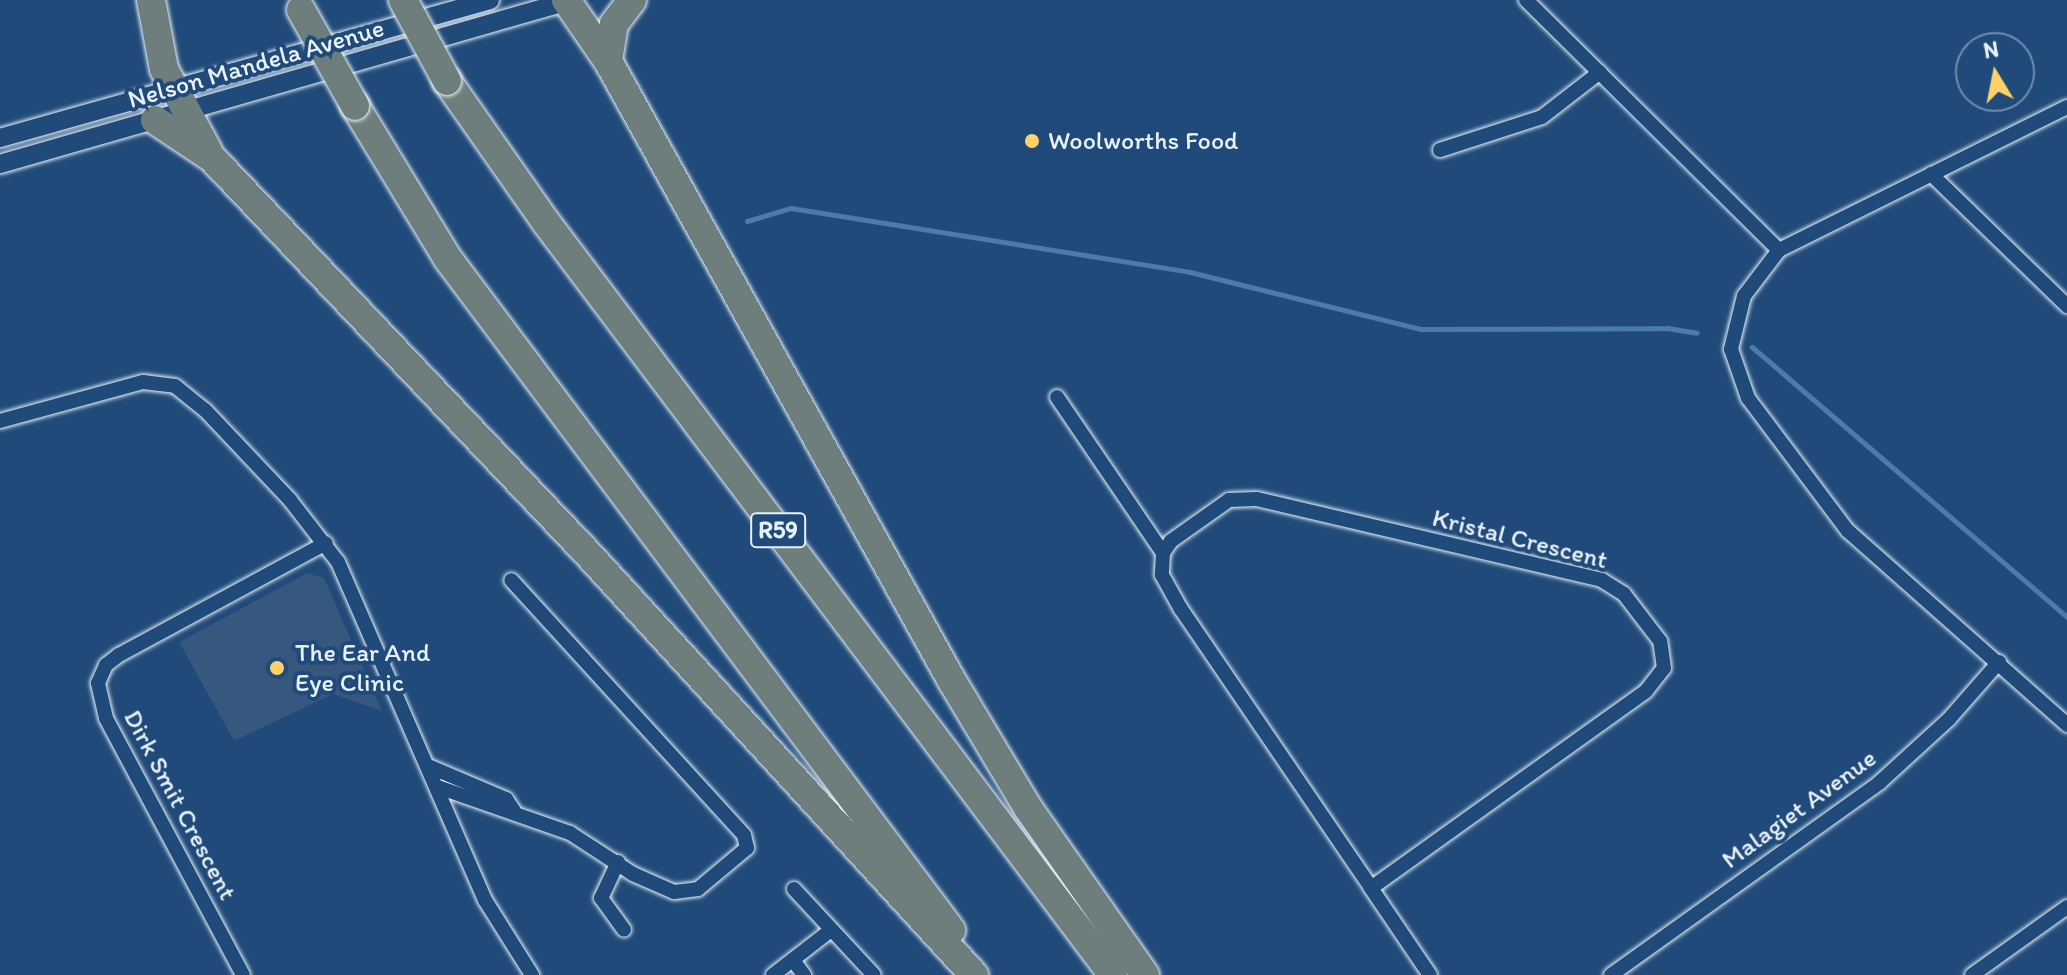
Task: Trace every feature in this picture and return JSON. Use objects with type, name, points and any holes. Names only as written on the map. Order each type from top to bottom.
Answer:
[{"type":"highway","points":[[151,0],[159,52],[212,158]]},
{"type":"highway","name":"R59","points":[[403,0],[447,81],[545,221],[1113,975]]},
{"type":"highway","points":[[568,0],[608,61],[952,681],[1028,808],[1145,975]]},
{"type":"highway","points":[[608,61],[614,24],[632,0]]},
{"type":"highway","points":[[298,5],[448,259],[985,975]]},
{"type":"highway","points":[[155,120],[212,158],[579,544],[974,975]]},
{"type":"street","name":"Nelson Mandela Avenue","points":[[0,164],[155,120],[181,100],[490,0]]},
{"type":"street","name":"Nelson Mandela Avenue","points":[[0,138],[181,100],[568,0]]},
{"type":"street","points":[[1526,0],[1779,250]]},
{"type":"street","points":[[1440,150],[1542,117],[1600,72]]},
{"type":"street","points":[[2067,107],[1779,250],[1755,276],[1731,332],[1731,349],[1748,398],[1835,515],[2067,725]]},
{"type":"street","points":[[1931,174],[2067,306]]},
{"type":"street","points":[[0,421],[143,382],[175,386],[205,410],[326,543],[353,590],[485,900],[525,972]]},
{"type":"street","points":[[1057,397],[1163,553],[1162,575],[1181,609],[1430,975]]},
{"type":"street","name":"Kristal Crescent","points":[[1163,553],[1201,516],[1229,500],[1247,498],[1602,580],[1624,594],[1654,632],[1664,668],[1646,691],[1371,888]]},
{"type":"street","name":"Dirk Smit Crescent","points":[[243,975],[106,718],[98,683],[106,665],[119,655],[326,543]]},
{"type":"street","points":[[438,787],[501,812],[514,811],[582,838],[649,881],[686,893],[721,872],[747,844],[511,580]]},
{"type":"street","name":"Malagiet Avenue","points":[[1611,975],[1879,783],[1929,739],[1999,662]]},
{"type":"street","points":[[428,766],[506,799],[514,811]]},
{"type":"street","points":[[618,862],[601,898],[624,930]]},
{"type":"street","points":[[794,889],[874,975]]},
{"type":"street","points":[[1972,975],[2067,907]]},
{"type":"street","points":[[773,975],[831,930]]},
{"type":"street","points":[[793,960],[804,975]]},
{"type":"shaded area","name":"The Ear And Eye Clinic","points":[[307,573],[324,578],[382,711],[333,694],[234,741],[179,642]]},
{"type":"waterway","points":[[747,221],[791,208],[1190,272],[1420,329],[1667,328],[1697,333]]},
{"type":"waterway","points":[[1752,347],[2067,617]]},
{"type":"place","name":"Woolworths Food","points":[[1032,141]]},
{"type":"place","name":"The Ear And Eye Clinic","points":[[277,668]]}]
